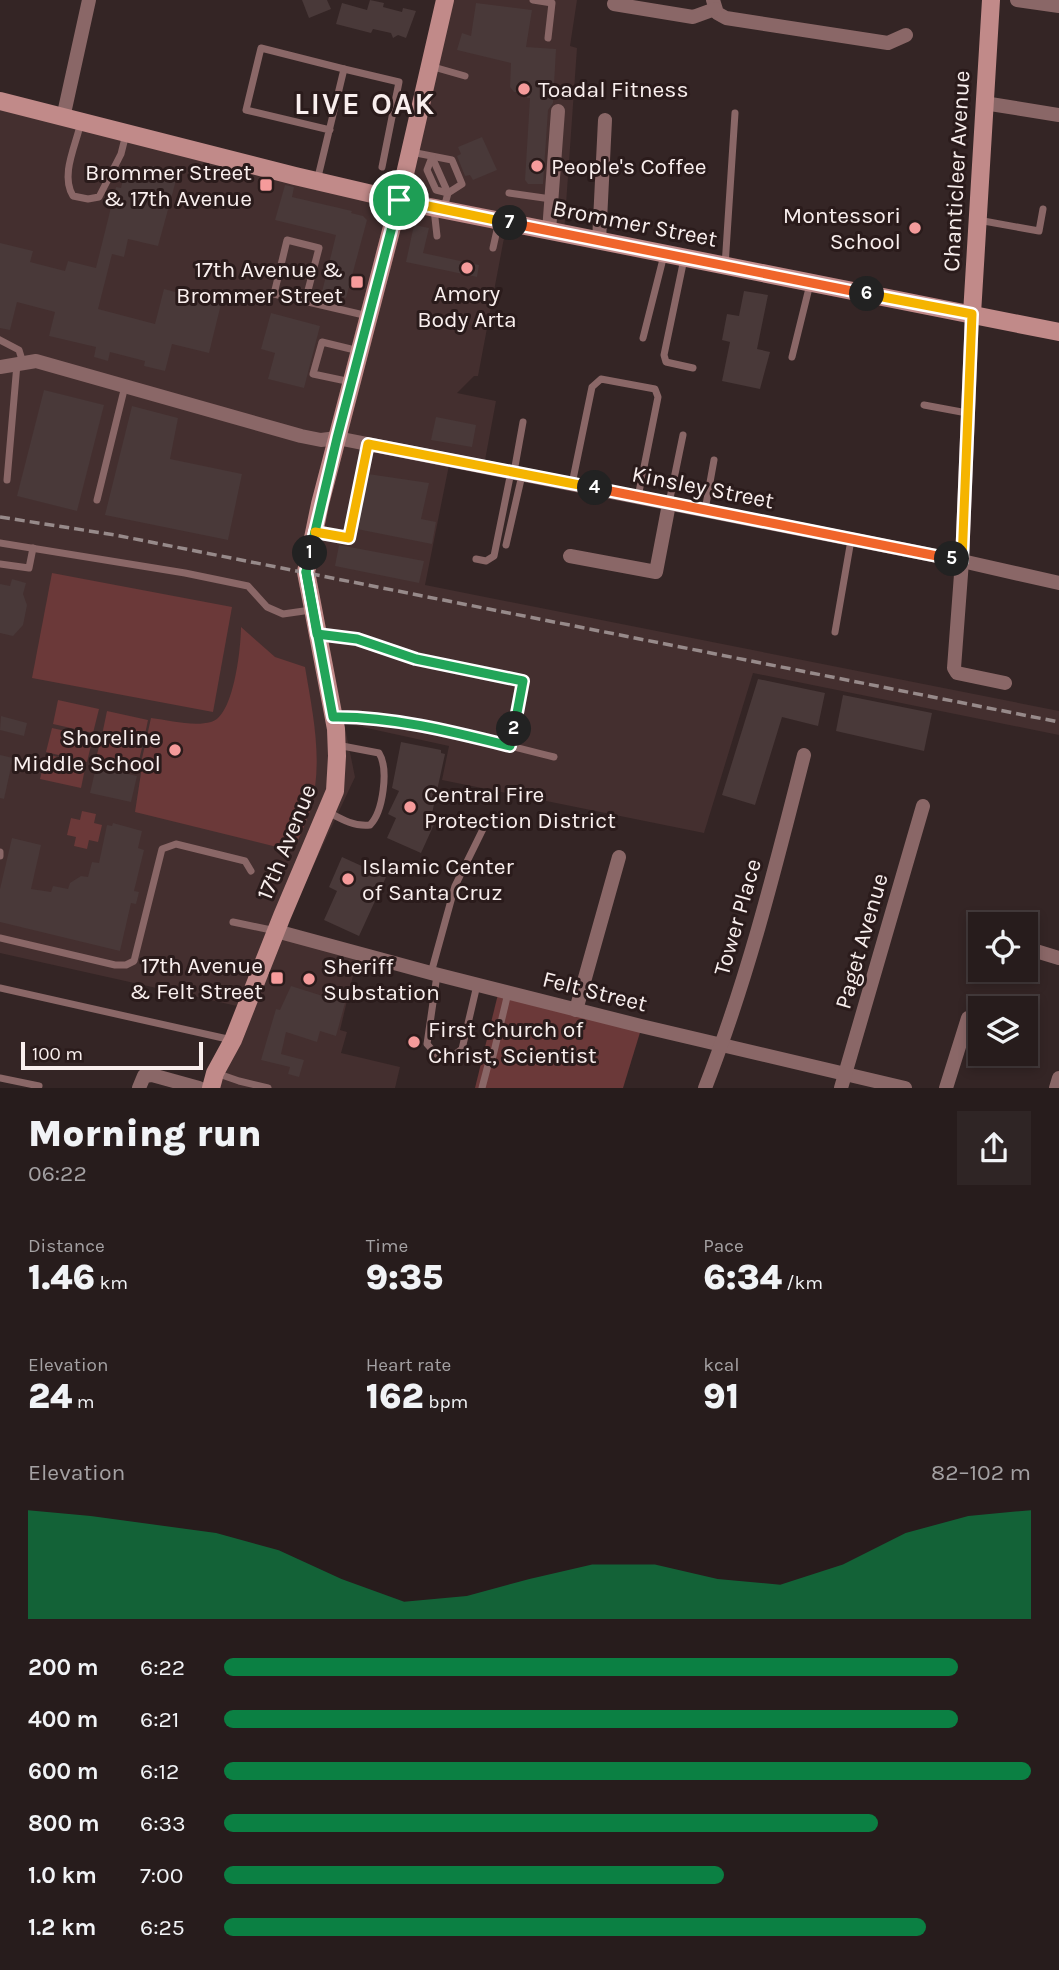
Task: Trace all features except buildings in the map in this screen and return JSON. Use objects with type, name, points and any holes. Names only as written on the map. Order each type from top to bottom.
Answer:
[{"type":"main road","name":"17th Avenue","points":[[213,1080],[233,1040],[335,791],[337,745],[306,572],[351,382],[399,200],[445,0]]},
{"type":"main road","name":"Chanticleer Avenue","points":[[972,314],[991,0]]},
{"type":"main road","name":"Brommer Street","points":[[0,101],[399,200],[442,204],[499,221],[1059,332]]},
{"type":"street","points":[[72,120],[89,0]]},
{"type":"street","points":[[1017,0],[1059,6]]},
{"type":"street","points":[[614,4],[693,17],[714,4],[726,18],[888,43],[906,35]]},
{"type":"street","points":[[984,103],[1059,115]]},
{"type":"street","points":[[549,231],[558,111]]},
{"type":"street","points":[[598,241],[605,120]]},
{"type":"street","name":"Chanticleer Avenue","points":[[972,314],[962,561],[954,668],[957,673],[1004,682]]},
{"type":"street","points":[[0,367],[36,361],[301,436],[321,440],[337,438]]},
{"type":"street","name":"Kinsley Street","points":[[337,438],[962,561],[1059,583]]},
{"type":"street","points":[[570,556],[656,572],[669,503]]},
{"type":"street","name":"Tower Place","points":[[705,1088],[764,917],[804,755]]},
{"type":"street","name":"Paget Avenue","points":[[841,1088],[923,806]]},
{"type":"street","points":[[576,1010],[619,858]]},
{"type":"street","name":"Felt Street","points":[[276,931],[576,1010],[905,1088]]},
{"type":"street","points":[[1038,952],[1059,958]]},
{"type":"street","points":[[946,1088],[968,1018]]},
{"type":"street","points":[[139,1088],[144,1076],[152,1076],[199,1088]]},
{"type":"street","points":[[1056,1088],[1059,1078]]},
{"type":"lane","points":[[533,0],[552,3],[548,38]]},
{"type":"lane","points":[[330,130],[246,110],[261,48],[399,82],[382,167]]},
{"type":"lane","points":[[430,66],[464,76]]},
{"type":"lane","points":[[317,181],[344,69]]},
{"type":"lane","points":[[724,266],[735,113]]},
{"type":"lane","points":[[72,120],[68,188],[74,196],[88,200],[99,197],[108,182],[121,154],[126,134]]},
{"type":"lane","points":[[410,152],[452,160],[462,184],[442,204]]},
{"type":"lane","points":[[432,157],[442,204],[438,236]]},
{"type":"lane","points":[[509,192],[551,199]]},
{"type":"lane","points":[[977,219],[1039,231],[1043,209]]},
{"type":"lane","points":[[493,247],[499,221]]},
{"type":"lane","points":[[305,302],[319,248],[286,240],[274,294],[305,302],[368,317]]},
{"type":"lane","points":[[643,338],[664,254]]},
{"type":"lane","points":[[684,258],[664,355],[666,362],[693,368]]},
{"type":"lane","points":[[792,357],[810,283]]},
{"type":"lane","points":[[0,340],[19,350],[20,363],[7,481]]},
{"type":"lane","points":[[351,382],[313,374],[321,342],[359,351]]},
{"type":"lane","points":[[572,484],[592,387],[601,379],[655,389],[658,397],[638,497]]},
{"type":"lane","points":[[97,500],[125,386]]},
{"type":"lane","points":[[924,405],[967,413]]},
{"type":"lane","points":[[506,545],[523,422]]},
{"type":"lane","points":[[669,503],[683,435]]},
{"type":"lane","points":[[315,531],[349,538],[368,444]]},
{"type":"lane","points":[[705,510],[714,460]]},
{"type":"lane","points":[[476,559],[491,560],[494,556],[516,473]]},
{"type":"lane","points":[[835,632],[851,539]]},
{"type":"lane","points":[[0,542],[248,586],[267,607],[284,614],[312,610]]},
{"type":"lane","points":[[0,564],[29,568],[33,548]]},
{"type":"lane","points":[[317,634],[357,639],[416,659],[523,681],[510,746]]},
{"type":"lane","points":[[333,717],[352,717],[449,731],[554,757]]},
{"type":"lane","points":[[326,812],[364,826],[370,825],[380,808],[383,764],[379,753],[337,745]]},
{"type":"lane","points":[[477,985],[462,1049],[453,1056],[436,1054],[427,1044],[434,974],[455,886],[484,827]]},
{"type":"lane","points":[[0,938],[115,965],[126,965],[134,961],[162,849],[176,844],[245,861],[251,871]]},
{"type":"lane","points":[[233,922],[276,931]]},
{"type":"lane","points":[[0,988],[233,1040]]},
{"type":"lane","points":[[482,1088],[492,1060],[508,993]]},
{"type":"lane","points":[[0,1078],[39,1086]]},
{"type":"lane","points":[[213,1080],[239,1081],[268,1088]]},
{"type":"shaded area","points":[[448,0],[577,0],[570,46],[577,48],[564,233],[507,222],[478,376],[474,376],[457,393],[496,401],[483,471],[449,465],[425,585],[1059,711],[1059,735],[753,673],[704,833],[442,780],[449,746],[344,723],[355,777],[281,935],[358,955],[340,1030],[347,1032],[341,1053],[400,1067],[395,1088],[209,1088],[246,1008],[0,953],[0,100],[399,200]]},
{"type":"shaded area","points":[[52,573],[232,607],[213,712],[32,678]]},
{"type":"shaded area","points":[[241,627],[275,657],[305,667],[316,739],[316,775],[310,811],[293,851],[135,812],[139,772],[151,718],[197,724],[211,722],[219,717],[231,695],[235,680]]},
{"type":"shaded area","points":[[58,700],[99,709],[93,733],[53,724]]},
{"type":"shaded area","points":[[107,711],[148,720],[143,744],[102,735]]},
{"type":"shaded area","points":[[52,728],[93,737],[87,762],[46,752]]},
{"type":"shaded area","points":[[101,738],[142,748],[136,772],[95,763]]},
{"type":"shaded area","points":[[46,754],[86,764],[81,788],[40,779]]},
{"type":"shaded area","points":[[82,811],[96,814],[94,823],[102,825],[98,842],[89,840],[87,849],[74,846],[76,837],[67,835],[71,818],[80,820]]},
{"type":"shaded area","points":[[499,990],[642,1026],[623,1088],[475,1088]]},
{"type":"railway","points":[[0,517],[115,535],[1059,722]]},
{"type":"place","name":"Toadal Fitness","points":[[524,89]]},
{"type":"place","name":"People's Coffee","points":[[537,166]]},
{"type":"place","name":"Brommer Street & 17th Avenue","points":[[266,185]]},
{"type":"place","name":"Montessori School","points":[[915,228]]},
{"type":"place","name":"Amory Body Arta","points":[[467,268]]},
{"type":"place","name":"17th Avenue & Brommer Street","points":[[357,282]]},
{"type":"place","name":"Shoreline Middle School","points":[[175,750]]},
{"type":"place","name":"Central Fire Protection District","points":[[410,807]]},
{"type":"place","name":"Islamic Center of Santa Cruz","points":[[348,879]]},
{"type":"place","name":"17th Avenue & Felt Street","points":[[277,978]]},
{"type":"place","name":"Sheriff Substation","points":[[309,979]]},
{"type":"place","name":"First Church of Christ, Scientist","points":[[414,1042]]},
{"type":"district","name":"LIVE OAK","points":[[365,104]]},
{"type":"route","points":[[399,200],[320,504],[306,572],[312,610],[333,717],[352,717],[449,731],[510,746],[523,681],[416,659],[357,639],[317,634],[306,572],[315,531],[349,538],[368,444],[962,561],[972,314],[399,200]]}]
